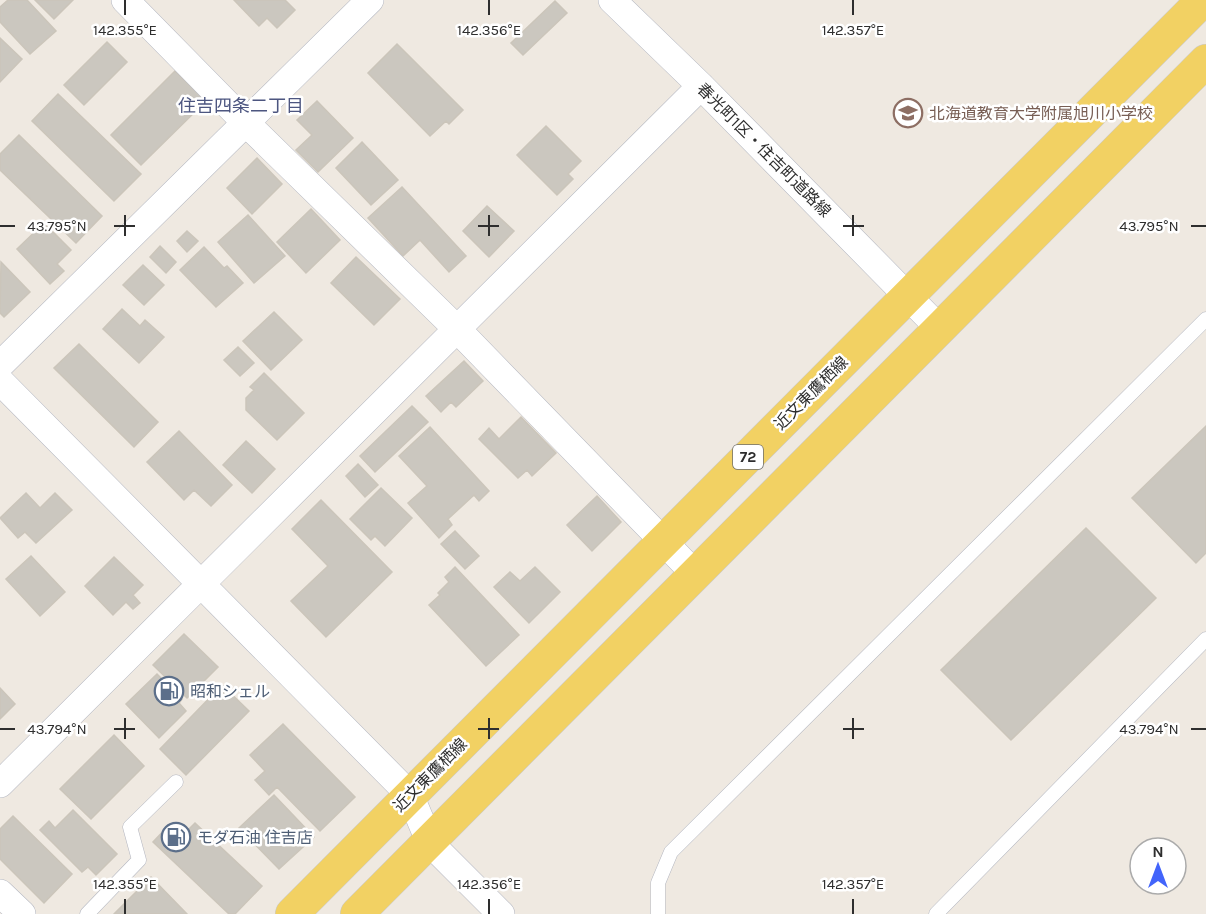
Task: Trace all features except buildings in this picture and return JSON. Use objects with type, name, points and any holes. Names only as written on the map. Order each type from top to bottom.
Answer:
[{"type":"main road","name":"近文東鷹栖線","points":[[292,914],[1203,0]]},
{"type":"main road","points":[[357,914],[1206,61]]},
{"type":"street","points":[[125,0],[245,122],[456,328],[696,575]]},
{"type":"street","points":[[0,365],[370,0]]},
{"type":"street","name":"春光町1区・住吉町道路線","points":[[612,0],[701,86],[939,328]]},
{"type":"street","points":[[0,784],[701,86]]},
{"type":"street","points":[[0,381],[410,795],[430,843],[501,914]]},
{"type":"street","points":[[0,893],[22,914]]},
{"type":"lane","points":[[658,914],[658,884],[671,852],[1206,319]]},
{"type":"lane","points":[[936,914],[1206,639]]},
{"type":"lane","points":[[87,914],[139,860],[130,827],[176,782]]},
{"type":"place","name":"北海道教育大学附属旭川小学校","points":[[908,113]]},
{"type":"place","name":"昭和シェル","points":[[169,691]]},
{"type":"place","name":"モダ石油 住吉店","points":[[176,837]]},
{"type":"district","name":"住吉四条二丁目","points":[[241,106]]}]
